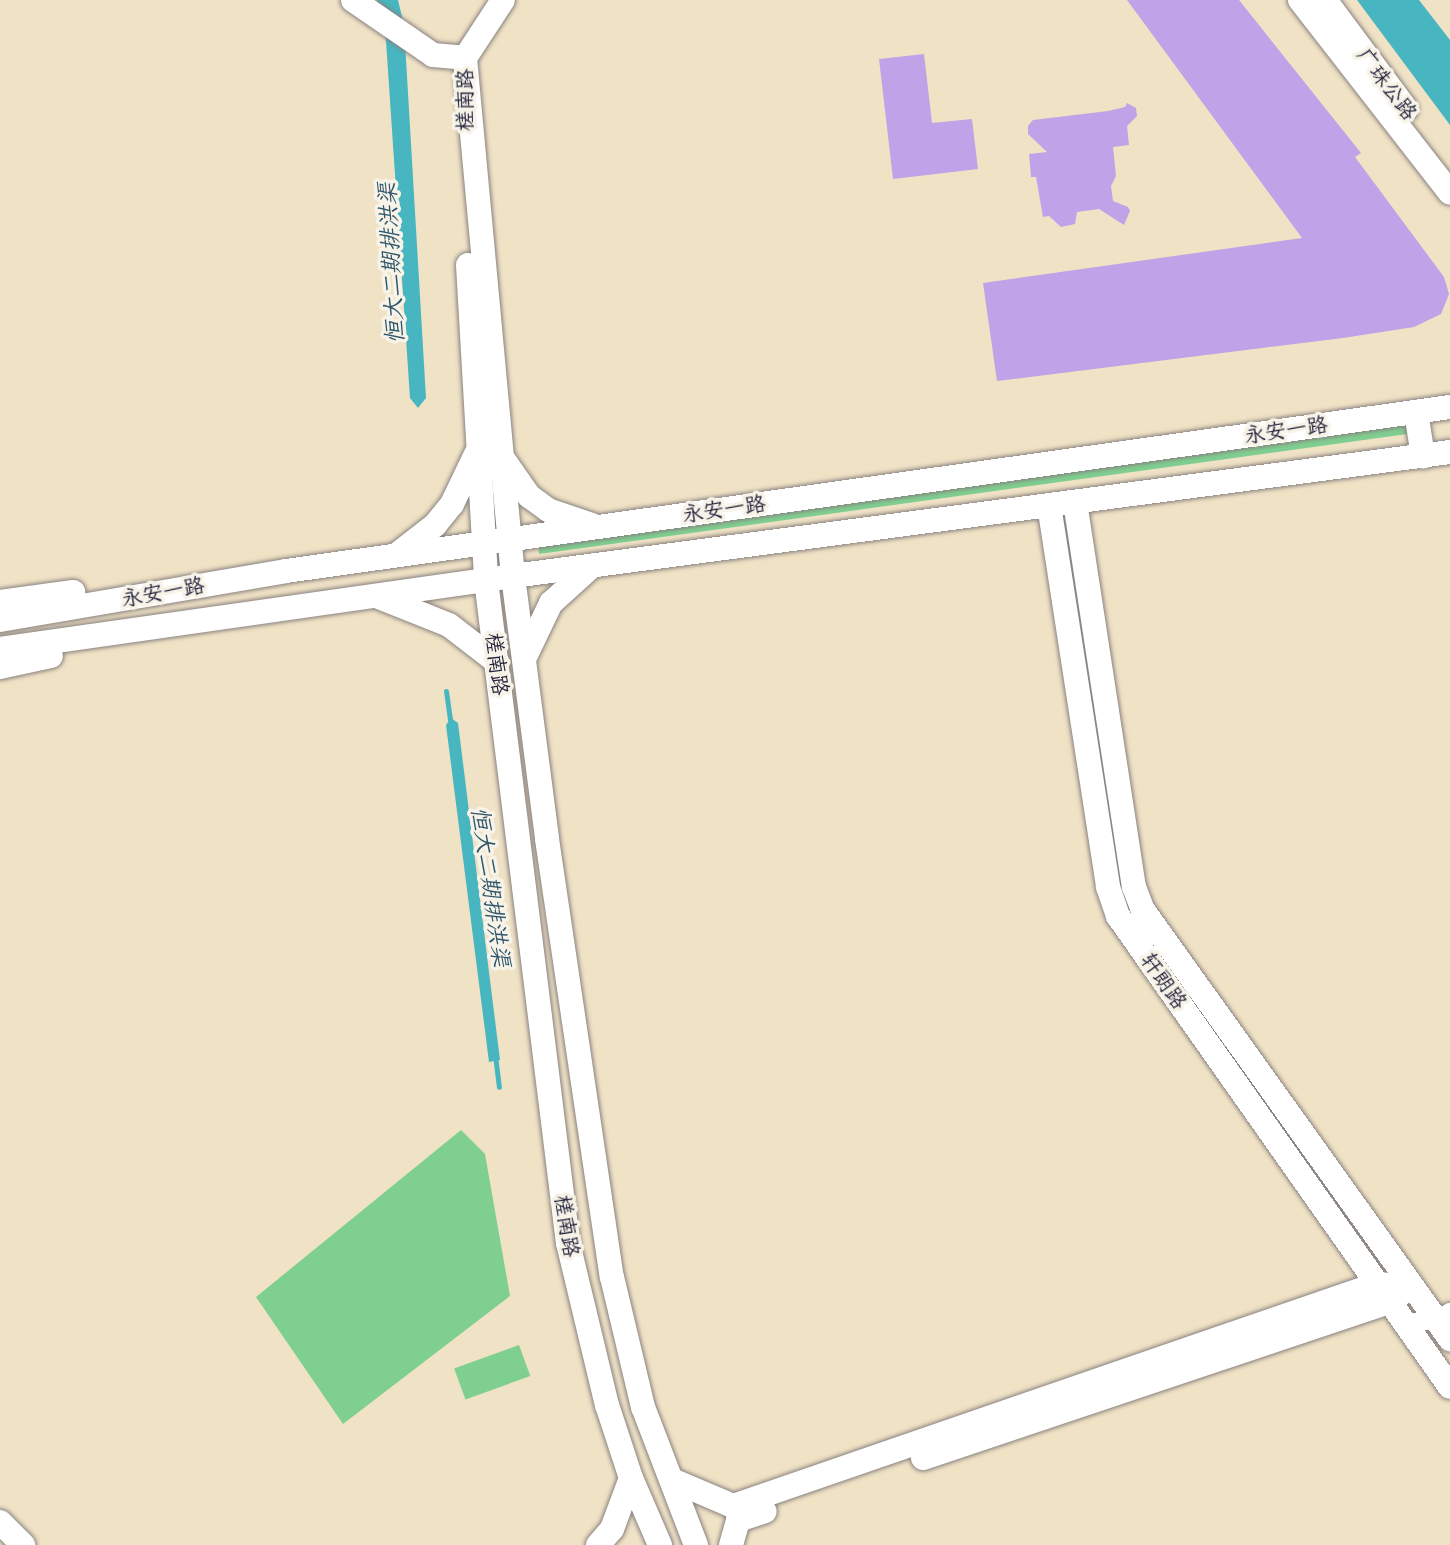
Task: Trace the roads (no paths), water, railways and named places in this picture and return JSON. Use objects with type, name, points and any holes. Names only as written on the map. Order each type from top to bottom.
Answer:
[{"type":"main road","points":[[354,0],[433,55],[465,58]]},
{"type":"main road","points":[[381,0],[465,58]]},
{"type":"main road","points":[[465,58],[503,0]]},
{"type":"main road","points":[[1300,0],[1450,193]]},
{"type":"main road","name":"广珠公路","points":[[1325,0],[1450,169]]},
{"type":"main road","name":"槎南路","points":[[465,58],[490,453],[483,543],[486,580],[568,1243],[601,1378],[631,1478],[660,1545]]},
{"type":"main road","name":"永安一路","points":[[0,620],[286,571],[1450,407]]},
{"type":"main road","points":[[1416,412],[1423,456]]},
{"type":"main road","name":"永安一路","points":[[0,649],[513,576],[1450,452]]},
{"type":"main road","points":[[398,555],[435,525],[490,453],[529,496],[548,510],[573,520],[600,526]]},
{"type":"main road","name":"槎南路","points":[[490,453],[509,540],[612,1277],[643,1407],[696,1545]]},
{"type":"main road","name":"轩朗路","points":[[1075,502],[1134,887],[1143,910],[1413,1287],[1446,1324]]},
{"type":"main road","name":"轩朗路","points":[[1049,505],[1108,887],[1118,916],[1450,1387]]},
{"type":"main road","points":[[524,659],[551,603],[594,565]]},
{"type":"main road","points":[[0,602],[214,573],[286,571]]},
{"type":"main road","points":[[375,595],[449,625],[497,662]]},
{"type":"main road","points":[[0,667],[208,619]]},
{"type":"main road","points":[[563,1199],[600,1194]]},
{"type":"main road","points":[[672,1480],[733,1506],[1383,1293],[1413,1287]]},
{"type":"main road","points":[[731,1545],[738,1520],[1383,1293]]},
{"type":"main road","points":[[598,1545],[612,1529],[631,1478]]},
{"type":"main road","points":[[0,1522],[23,1545]]},
{"type":"street","points":[[1404,1323],[1446,1324]]},
{"type":"water","points":[[377,0],[398,0],[404,25],[426,398],[418,408],[410,398],[386,41]]},
{"type":"water","points":[[1357,0],[1419,0],[1450,40],[1450,125]]},
{"type":"water","points":[[451,718],[458,723],[500,1060],[489,1062],[446,725]]},
{"type":"waterway","name":"恒大二期排洪渠","points":[[446,691],[451,726]]},
{"type":"waterway","name":"恒大二期排洪渠","points":[[495,1055],[499,1087]]}]
